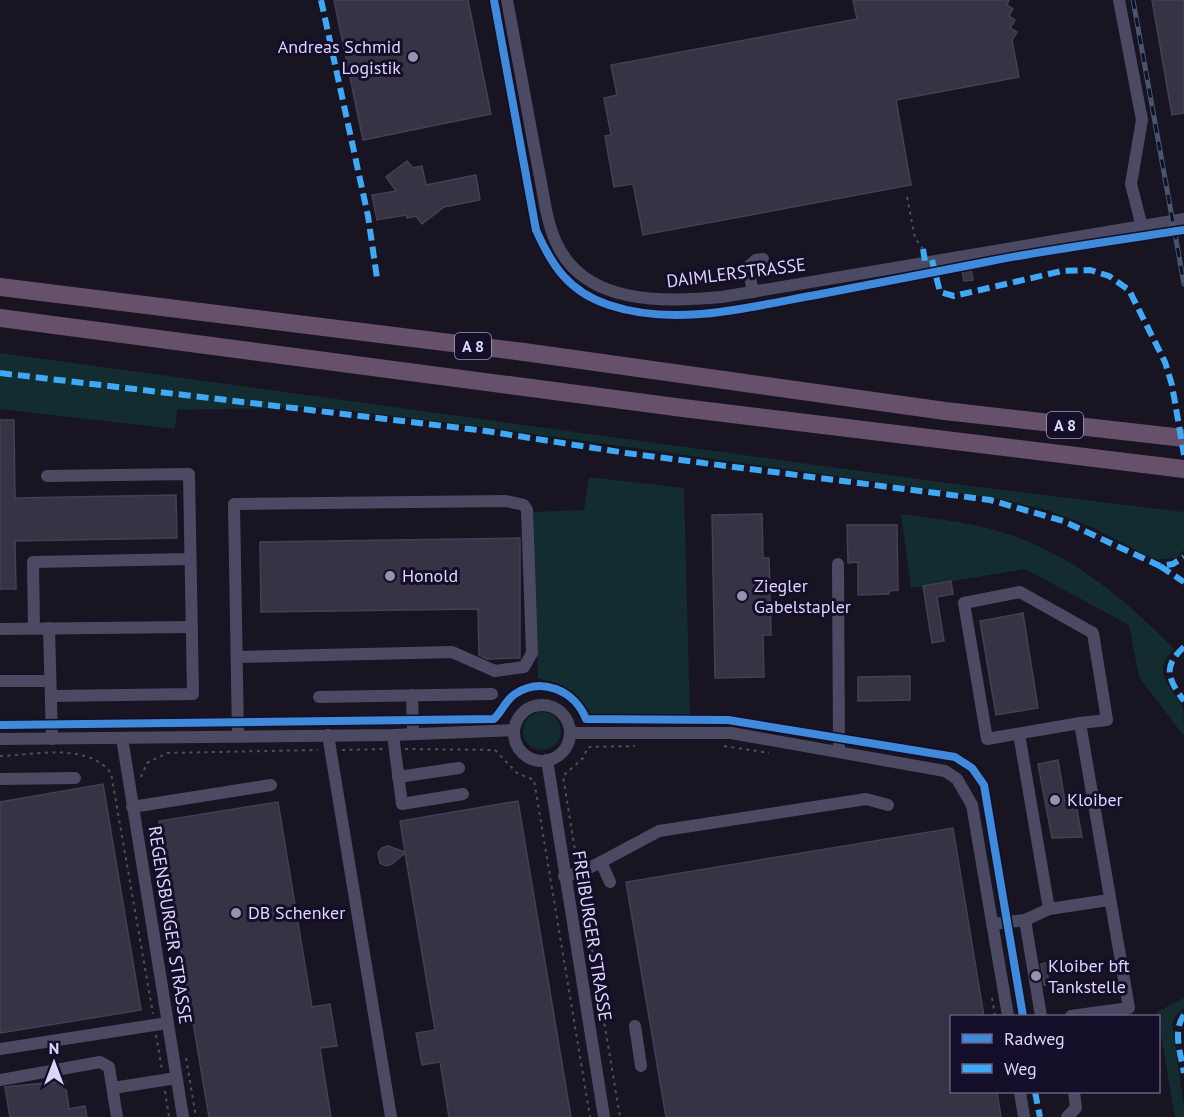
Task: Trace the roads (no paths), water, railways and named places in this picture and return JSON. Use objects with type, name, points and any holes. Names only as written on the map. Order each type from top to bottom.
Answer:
[{"type":"highway","name":"A 8","points":[[0,287],[603,363],[945,411],[1184,438]]},
{"type":"highway","name":"A 8","points":[[0,318],[660,405],[1184,469]]},
{"type":"street","name":"DAIMLERSTRASSE","points":[[507,0],[556,243],[572,265],[605,289],[639,298],[689,300],[753,292],[1184,219]]},
{"type":"street","points":[[1119,0],[1142,120],[1131,184],[1142,227]]},
{"type":"street","points":[[753,292],[748,267],[756,260],[763,258]]},
{"type":"street","points":[[47,476],[189,474],[192,627],[193,694],[51,696]]},
{"type":"street","points":[[238,657],[452,652],[495,672],[524,667],[532,653],[527,510],[524,505],[507,501],[234,504],[238,736]]},
{"type":"street","points":[[34,628],[33,562],[190,559]]},
{"type":"street","points":[[838,564],[839,751]]},
{"type":"street","points":[[1020,592],[1093,633],[1107,720],[1080,723],[987,739],[964,603],[1020,592]]},
{"type":"street","points":[[0,629],[192,627]]},
{"type":"street","points":[[49,628],[52,739]]},
{"type":"street","points":[[0,681],[50,681]]},
{"type":"street","points":[[319,697],[492,694]]},
{"type":"street","points":[[412,695],[413,734]]},
{"type":"street","points":[[538,705],[548,705],[564,716],[570,733],[564,749],[547,760],[534,759],[525,755],[514,740],[514,730],[521,713],[538,705]]},
{"type":"street","points":[[1080,723],[1109,900],[1130,1008],[1084,1015]]},
{"type":"street","points":[[0,739],[393,735],[514,730]]},
{"type":"street","points":[[570,733],[712,731],[922,765],[945,771],[957,779],[966,791],[975,820],[1008,1015]]},
{"type":"street","points":[[1019,734],[1049,909]]},
{"type":"street","points":[[328,735],[391,1117]]},
{"type":"street","points":[[393,735],[393,749],[402,804],[463,794]]},
{"type":"street","name":"REGENSBURGER STRASSE","points":[[122,738],[161,1024],[170,1079],[183,1117]]},
{"type":"street","name":"FREIBURGER STRASSE","points":[[547,760],[604,1117]]},
{"type":"street","points":[[398,777],[459,768]]},
{"type":"street","points":[[0,779],[75,778]]},
{"type":"street","points":[[132,807],[271,785]]},
{"type":"street","points":[[564,876],[579,873],[659,831],[866,800],[888,805]]},
{"type":"street","points":[[601,862],[610,882]]},
{"type":"street","points":[[992,924],[1025,920],[1049,909],[1109,900]]},
{"type":"street","points":[[1025,920],[1041,1015]]},
{"type":"street","points":[[0,1049],[161,1024]]},
{"type":"street","points":[[635,1026],[641,1066]]},
{"type":"street","points":[[0,1080],[100,1062],[109,1067],[117,1117]]},
{"type":"street","points":[[112,1088],[170,1079]]},
{"type":"street","points":[[1020,1093],[1024,1117]]},
{"type":"street","points":[[1067,1117],[1076,1108],[1074,1093]]},
{"type":"railway","points":[[1133,0],[1184,284]]},
{"type":"place","name":"Andreas Schmid Logistik","points":[[413,57]]},
{"type":"place","name":"Honold","points":[[390,576]]},
{"type":"place","name":"Ziegler Gabelstapler","points":[[742,596]]},
{"type":"place","name":"Kloiber","points":[[1055,800]]},
{"type":"place","name":"DB Schenker","points":[[236,913]]},
{"type":"place","name":"Kloiber bft Tankstelle","points":[[1036,976]]}]
